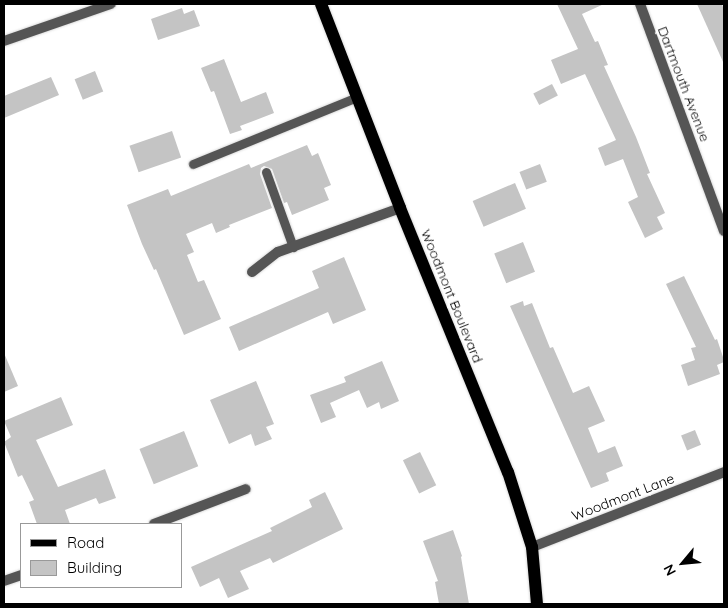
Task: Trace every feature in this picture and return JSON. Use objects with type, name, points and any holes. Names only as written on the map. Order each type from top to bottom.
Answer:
[{"type":"main road","name":"Woodmont Boulevard","points":[[321,4],[400,208],[508,472],[532,547],[537,604]]},
{"type":"street","points":[[4,41],[111,4]]},
{"type":"street","name":"Dartmouth Avenue","points":[[640,4],[724,231]]},
{"type":"street","points":[[252,272],[278,252],[400,208]]},
{"type":"street","name":"Woodmont Lane","points":[[532,547],[724,472]]},
{"type":"street","points":[[157,523],[246,489]]},
{"type":"street","points":[[4,581],[20,575]]},
{"type":"lane","points":[[193,164],[357,97]]},
{"type":"lane","points":[[266,172],[293,247]]},
{"type":"building","points":[[557,4],[604,4],[582,14],[595,42],[598,41],[608,65],[604,66],[636,137],[650,173],[647,174],[665,213],[657,217],[663,229],[645,238],[628,202],[638,197],[623,159],[605,166],[598,148],[616,140],[585,74],[561,84],[551,60],[578,49]]},
{"type":"building","points":[[697,4],[722,4],[724,10],[724,64]]},
{"type":"building","points":[[182,8],[184,14],[194,10],[200,26],[158,40],[151,19]]},
{"type":"building","points":[[224,59],[241,102],[266,92],[274,113],[240,126],[242,130],[230,134],[214,91],[211,92],[201,68]]},
{"type":"building","points":[[95,71],[103,91],[83,100],[75,79]]},
{"type":"building","points":[[51,77],[59,95],[4,118],[4,96]]},
{"type":"building","points":[[552,84],[558,96],[539,105],[533,94]]},
{"type":"building","points":[[172,131],[181,157],[139,172],[129,146]]},
{"type":"building","points":[[307,145],[312,156],[318,153],[331,185],[324,188],[329,200],[292,215],[287,202],[284,203],[272,169],[264,166],[261,168],[260,174],[272,208],[229,225],[230,227],[216,233],[212,223],[186,234],[194,252],[187,255],[198,282],[204,280],[221,319],[184,335],[156,269],[154,270],[142,244],[127,205],[168,189],[171,196],[249,164],[251,168]]},
{"type":"building","points":[[540,164],[547,182],[526,190],[519,172]]},
{"type":"building","points":[[515,183],[526,209],[484,227],[473,201]]},
{"type":"building","points":[[523,242],[535,272],[506,283],[494,254]]},
{"type":"building","points":[[344,257],[366,310],[333,324],[328,312],[239,351],[229,327],[319,288],[312,271]]},
{"type":"building","points":[[684,276],[715,340],[717,339],[724,360],[724,362],[717,365],[720,374],[688,386],[681,365],[695,360],[691,348],[696,347],[666,284]]},
{"type":"building","points":[[523,301],[524,306],[532,303],[550,348],[553,347],[573,393],[589,386],[605,421],[588,428],[598,453],[615,446],[623,466],[606,473],[609,481],[591,488],[510,306]]},
{"type":"building","points":[[4,353],[18,386],[4,392]]},
{"type":"building","points":[[382,361],[399,401],[381,409],[379,402],[367,408],[359,390],[330,403],[336,417],[321,423],[310,395],[346,382],[344,377]]},
{"type":"building","points":[[256,381],[274,424],[266,427],[272,439],[255,446],[251,434],[229,444],[210,400]]},
{"type":"building","points":[[61,397],[73,425],[36,440],[58,487],[105,469],[116,498],[99,504],[96,498],[65,510],[70,523],[37,523],[29,502],[34,500],[22,475],[18,477],[4,442],[11,437],[4,421]]},
{"type":"building","points":[[695,430],[701,445],[687,450],[681,436]]},
{"type":"building","points":[[184,431],[198,466],[154,484],[139,449]]},
{"type":"building","points":[[420,452],[436,485],[419,494],[403,460]]},
{"type":"building","points":[[325,492],[343,529],[273,563],[270,558],[240,571],[249,589],[228,598],[219,578],[200,587],[191,567],[272,531],[270,528],[312,507],[309,500]]},
{"type":"building","points":[[453,530],[462,556],[469,604],[439,604],[435,582],[438,581],[423,541]]}]
